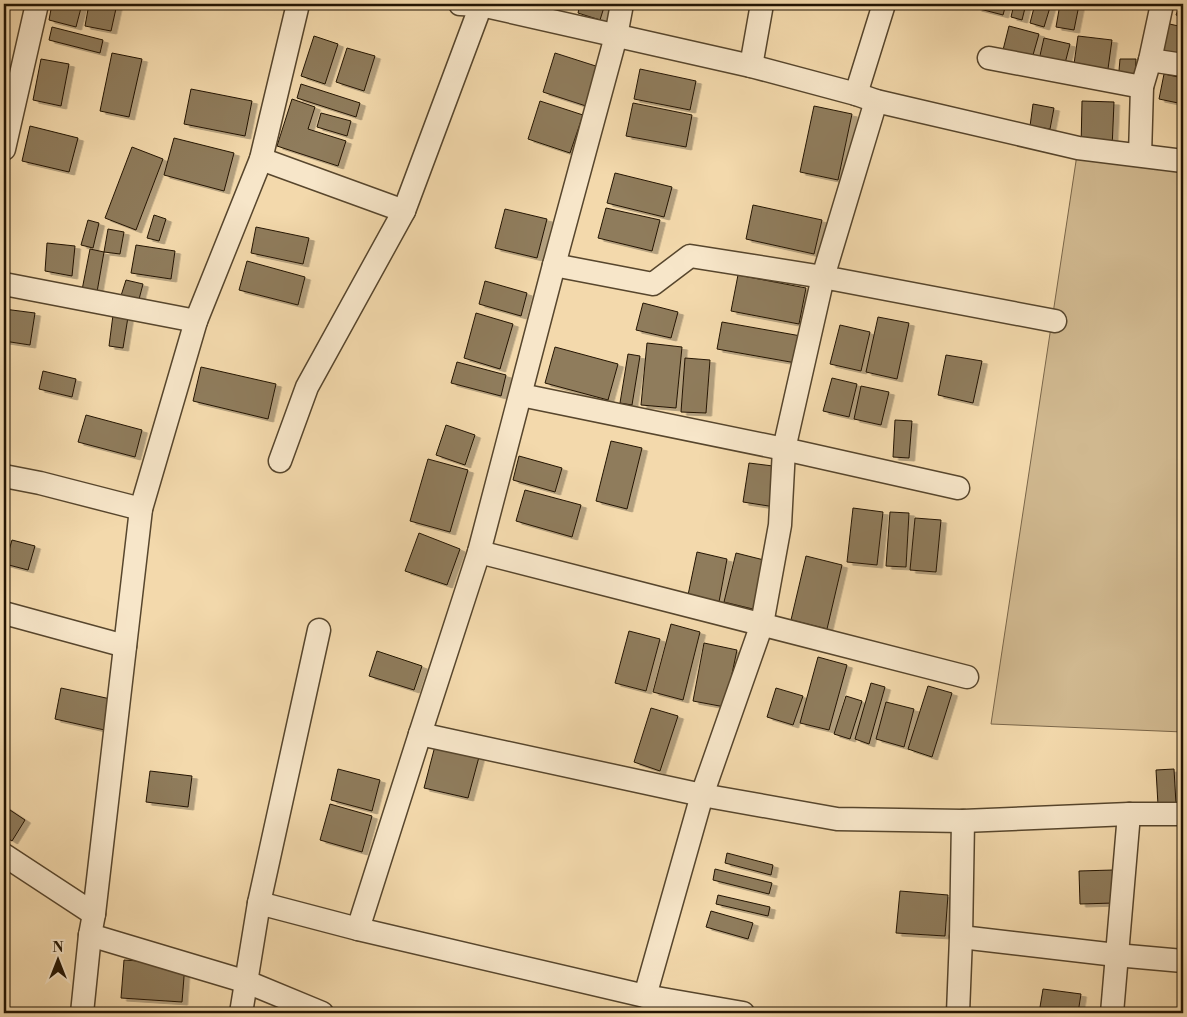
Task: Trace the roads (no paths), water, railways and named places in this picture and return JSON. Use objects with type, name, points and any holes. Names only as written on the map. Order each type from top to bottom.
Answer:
[{"type":"street","points":[[4,149],[8,107],[38,4]]},
{"type":"street","points":[[82,1013],[141,509],[196,321],[262,159],[298,4]]},
{"type":"street","points":[[280,461],[307,387],[404,211],[470,4],[751,66],[866,97],[1078,148],[1183,161]]},
{"type":"street","points":[[358,929],[479,552],[616,36],[622,4]]},
{"type":"street","points":[[751,66],[762,4]]},
{"type":"street","points":[[645,996],[702,794],[762,624],[780,525],[784,449],[866,97],[884,4]]},
{"type":"street","points":[[1140,155],[1142,87],[1162,4]]},
{"type":"street","points":[[989,58],[1142,87]]},
{"type":"street","points":[[1150,60],[1183,65]]},
{"type":"street","points":[[262,159],[404,211]]},
{"type":"street","points":[[554,265],[652,284],[690,256],[823,277],[1055,321]]},
{"type":"street","points":[[4,284],[196,321]]},
{"type":"street","points":[[521,395],[784,449],[958,488]]},
{"type":"street","points":[[4,476],[40,483],[141,509]]},
{"type":"street","points":[[479,552],[967,677]]},
{"type":"street","points":[[4,613],[125,646]]},
{"type":"street","points":[[241,1013],[259,903],[319,630]]},
{"type":"street","points":[[420,734],[702,794],[838,819],[963,821],[1129,814],[1183,814]]},
{"type":"street","points":[[1112,1013],[1129,814]]},
{"type":"street","points":[[958,1013],[963,821]]},
{"type":"street","points":[[4,855],[92,925],[246,982],[322,1013]]},
{"type":"street","points":[[259,903],[358,929],[645,996],[730,1012]]},
{"type":"street","points":[[961,937],[1183,961]]}]
